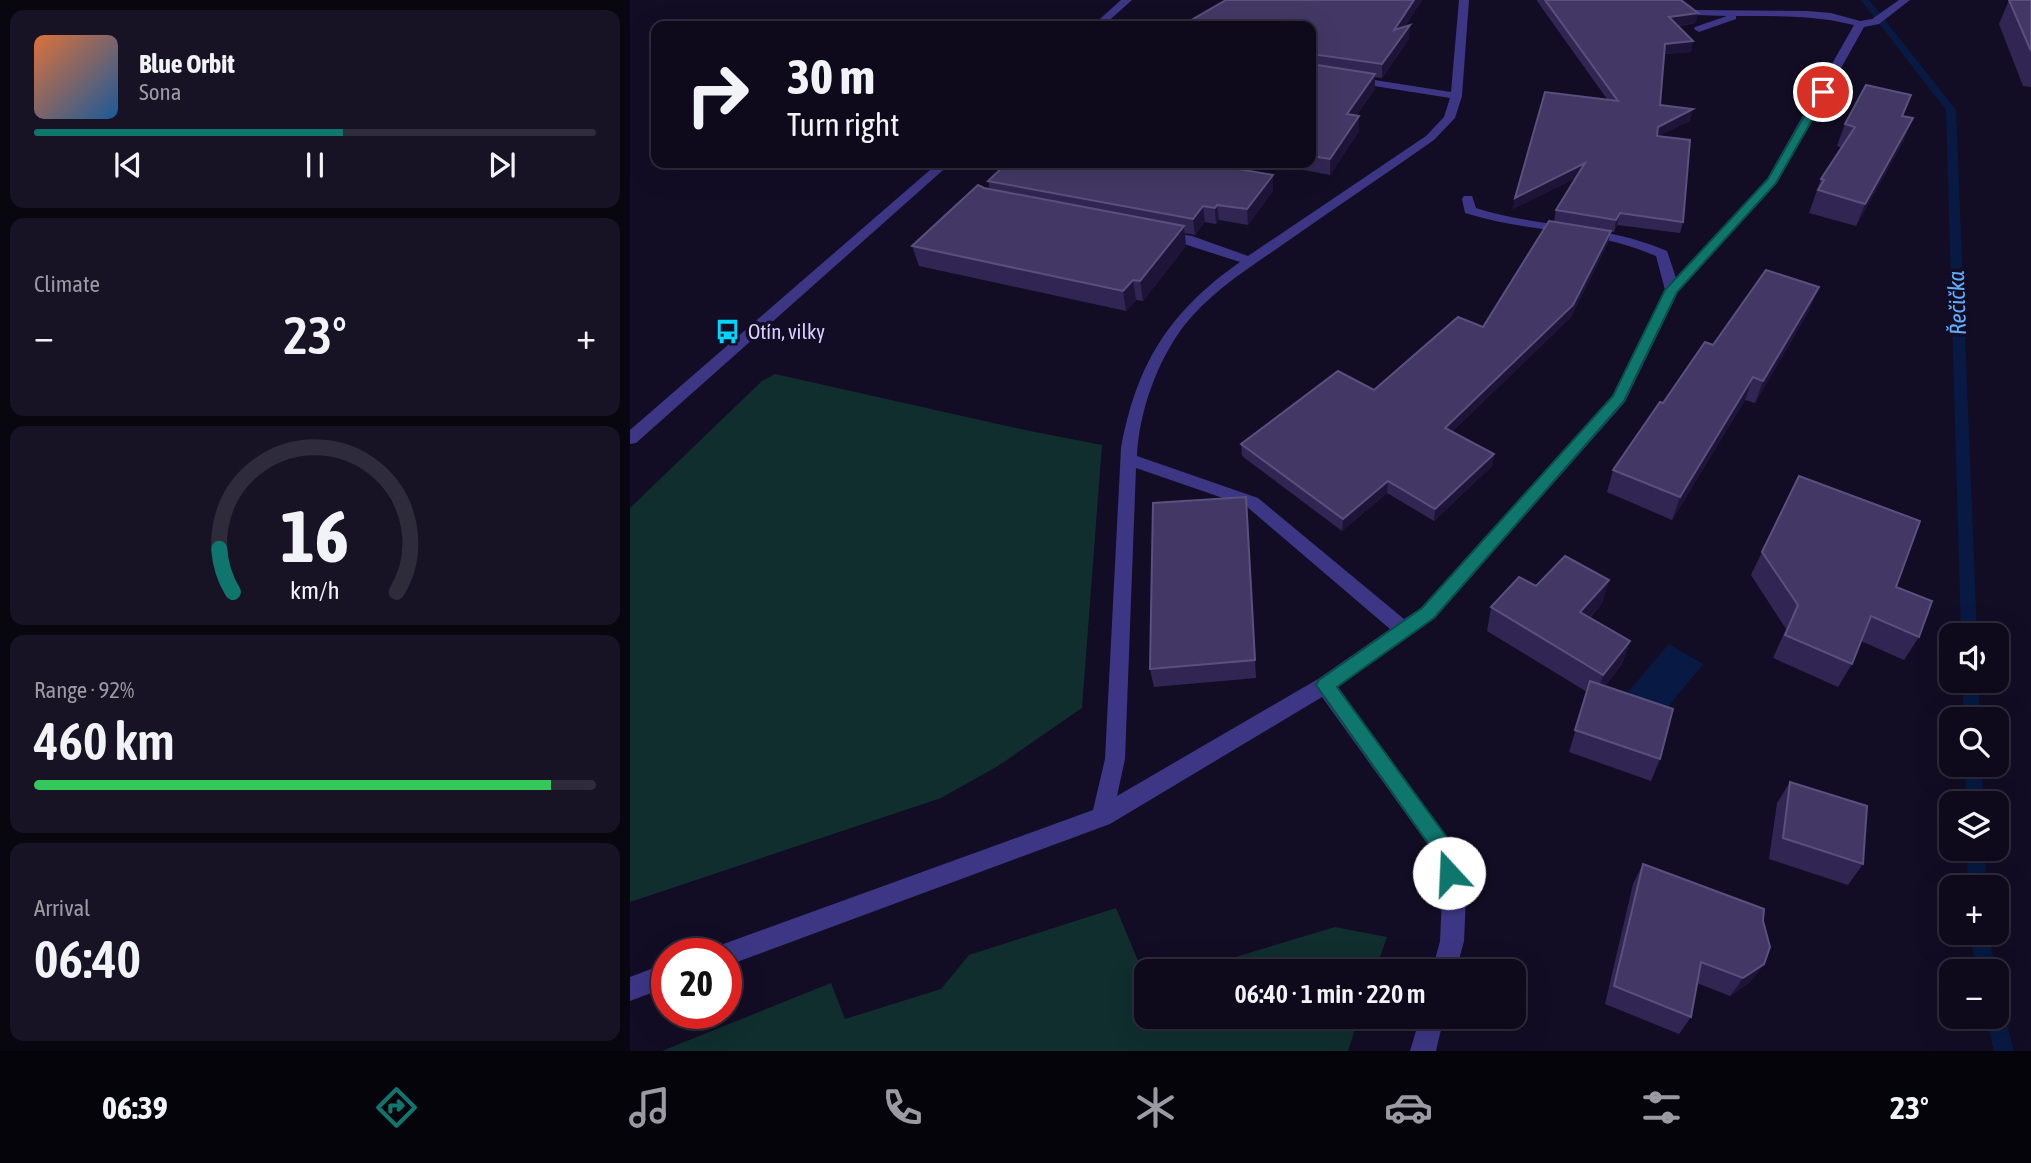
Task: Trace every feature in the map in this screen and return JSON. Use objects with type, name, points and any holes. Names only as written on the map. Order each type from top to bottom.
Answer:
[{"type":"street","points":[[1103,21],[1127,0]]},
{"type":"street","points":[[1102,817],[1115,759],[1129,460],[1134,415],[1149,376],[1164,347],[1191,309],[1250,261],[1430,138],[1449,118],[1456,96],[1464,0]]},
{"type":"street","points":[[1696,12],[1807,13],[1860,24],[1875,22],[1894,11],[1905,0]]},
{"type":"street","points":[[1699,29],[1749,14]]},
{"type":"street","points":[[742,948],[1102,817],[1325,685],[1428,613],[1619,398],[1672,290],[1772,181],[1860,24]]},
{"type":"street","points":[[1316,74],[1456,96]]},
{"type":"street","points":[[630,439],[939,168]]},
{"type":"street","points":[[1468,199],[1470,209],[1508,222],[1618,237],[1642,243],[1662,254],[1672,290]]},
{"type":"street","points":[[1147,232],[1187,239],[1250,261]]},
{"type":"street","points":[[1129,460],[1252,502],[1404,630]]},
{"type":"street","points":[[1325,685],[1444,849],[1454,896],[1452,942],[1447,959]]},
{"type":"street","points":[[630,989],[651,981]]},
{"type":"street","points":[[1423,1051],[1429,1029]]},
{"type":"green space","points":[[775,374],[1102,445],[1082,708],[998,766],[941,798],[630,902],[630,508],[762,381]]},
{"type":"green space","points":[[1116,908],[1137,959],[1134,959],[1134,1029],[1355,1029],[1348,1051],[662,1051],[717,1029],[742,1029],[742,1019],[831,983],[845,1019],[941,989],[969,955]]},
{"type":"green space","points":[[1335,927],[1387,937],[1379,959],[1229,959]]},
{"type":"water","points":[[1669,644],[1703,664],[1662,714],[1628,692]]},
{"type":"building","points":[[1226,0],[1414,0],[1394,30],[1410,25],[1382,64],[1316,55],[1316,21],[1190,21]]},
{"type":"building","points":[[1545,0],[1681,0],[1698,13],[1669,17],[1693,41],[1665,44],[1660,105],[1693,109],[1658,127],[1657,136],[1690,140],[1683,222],[1620,213],[1616,220],[1556,210],[1585,163],[1515,198],[1545,92],[1618,101]]},
{"type":"building","points":[[2009,0],[2031,0],[2031,51]]},
{"type":"building","points":[[1316,65],[1375,74],[1347,114],[1359,116],[1330,159],[1316,157]]},
{"type":"building","points":[[1866,85],[1911,95],[1902,116],[1913,118],[1865,204],[1818,190],[1824,180],[1821,179],[1855,127],[1845,124]]},
{"type":"building","points":[[1002,168],[1232,168],[1273,175],[1247,209],[1203,206],[1193,219],[988,181]]},
{"type":"building","points":[[978,185],[1184,226],[1140,281],[1133,280],[1123,291],[912,246]]},
{"type":"building","points":[[1549,221],[1611,231],[1573,305],[1445,428],[1494,454],[1435,509],[1388,481],[1343,519],[1241,444],[1338,371],[1374,390],[1458,317],[1483,327]]},
{"type":"building","points":[[1766,270],[1819,287],[1763,381],[1753,377],[1680,497],[1613,470],[1705,342],[1713,345]]},
{"type":"building","points":[[1799,476],[1920,521],[1896,587],[1932,601],[1919,637],[1871,616],[1852,664],[1785,635],[1798,605],[1762,552]]},
{"type":"building","points":[[1246,497],[1255,660],[1150,669],[1153,503]]},
{"type":"building","points":[[1565,556],[1609,580],[1580,612],[1630,641],[1603,675],[1491,607],[1519,577],[1536,586]]},
{"type":"building","points":[[1590,681],[1673,709],[1660,759],[1575,730]]},
{"type":"building","points":[[1790,782],[1867,806],[1863,864],[1783,838]]},
{"type":"building","points":[[1643,864],[1764,909],[1763,921],[1770,947],[1764,964],[1743,978],[1701,962],[1691,1017],[1614,986]]},
{"type":"waterway","name":"Řečička","points":[[1865,0],[1951,110],[1969,623]]},
{"type":"waterway","name":"Řečička","points":[[1971,693],[1971,707]]},
{"type":"waterway","name":"Řečička","points":[[1974,777],[1974,791]]},
{"type":"waterway","name":"Řečička","points":[[1976,861],[1977,875]]},
{"type":"waterway","name":"Řečička","points":[[1981,945],[1984,959]]},
{"type":"waterway","name":"Řečička","points":[[1999,1029],[2004,1051]]},
{"type":"place","name":"Otín, vilky","points":[[728,331]]},
{"type":"route","points":[[1449,873],[1444,849],[1325,685],[1428,613],[1619,398],[1672,290],[1772,181],[1823,92]]}]
